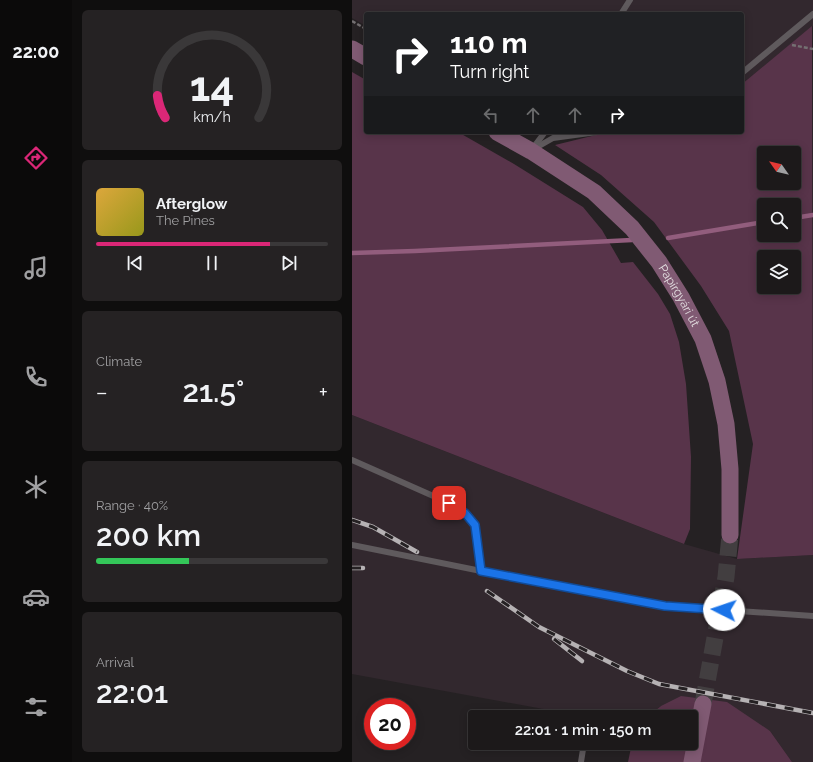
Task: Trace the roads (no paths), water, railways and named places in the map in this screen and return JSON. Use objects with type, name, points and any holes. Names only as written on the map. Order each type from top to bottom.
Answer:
[{"type":"street","points":[[352,49],[364,56]]},
{"type":"street","name":"Papírgyári út","points":[[501,134],[531,151],[594,192],[632,228],[659,262],[681,297],[703,339],[717,381],[726,424],[730,469],[730,535]]},
{"type":"street","points":[[692,762],[703,704]]},
{"type":"lane","points":[[622,12],[630,0]]},
{"type":"lane","points":[[744,71],[813,14]]},
{"type":"lane","points":[[531,151],[544,134]]},
{"type":"lane","points":[[531,151],[553,138],[582,134]]},
{"type":"lane","points":[[352,460],[449,503],[465,513],[475,525],[481,571]]},
{"type":"lane","points":[[352,545],[665,606],[813,616]]},
{"type":"lane","points":[[581,762],[583,750]]},
{"type":"waterway","points":[[801,217],[813,215]]},
{"type":"waterway","points":[[668,238],[757,223]]},
{"type":"waterway","points":[[352,253],[632,240]]},
{"type":"tunnel","points":[[703,704],[726,577],[730,535]]},
{"type":"railway","points":[[352,520],[373,527],[417,552]]},
{"type":"railway","points":[[352,568],[363,568]]},
{"type":"railway","points":[[487,591],[539,627],[627,671],[659,684],[813,713]]},
{"type":"railway","points":[[554,639],[582,661]]}]
